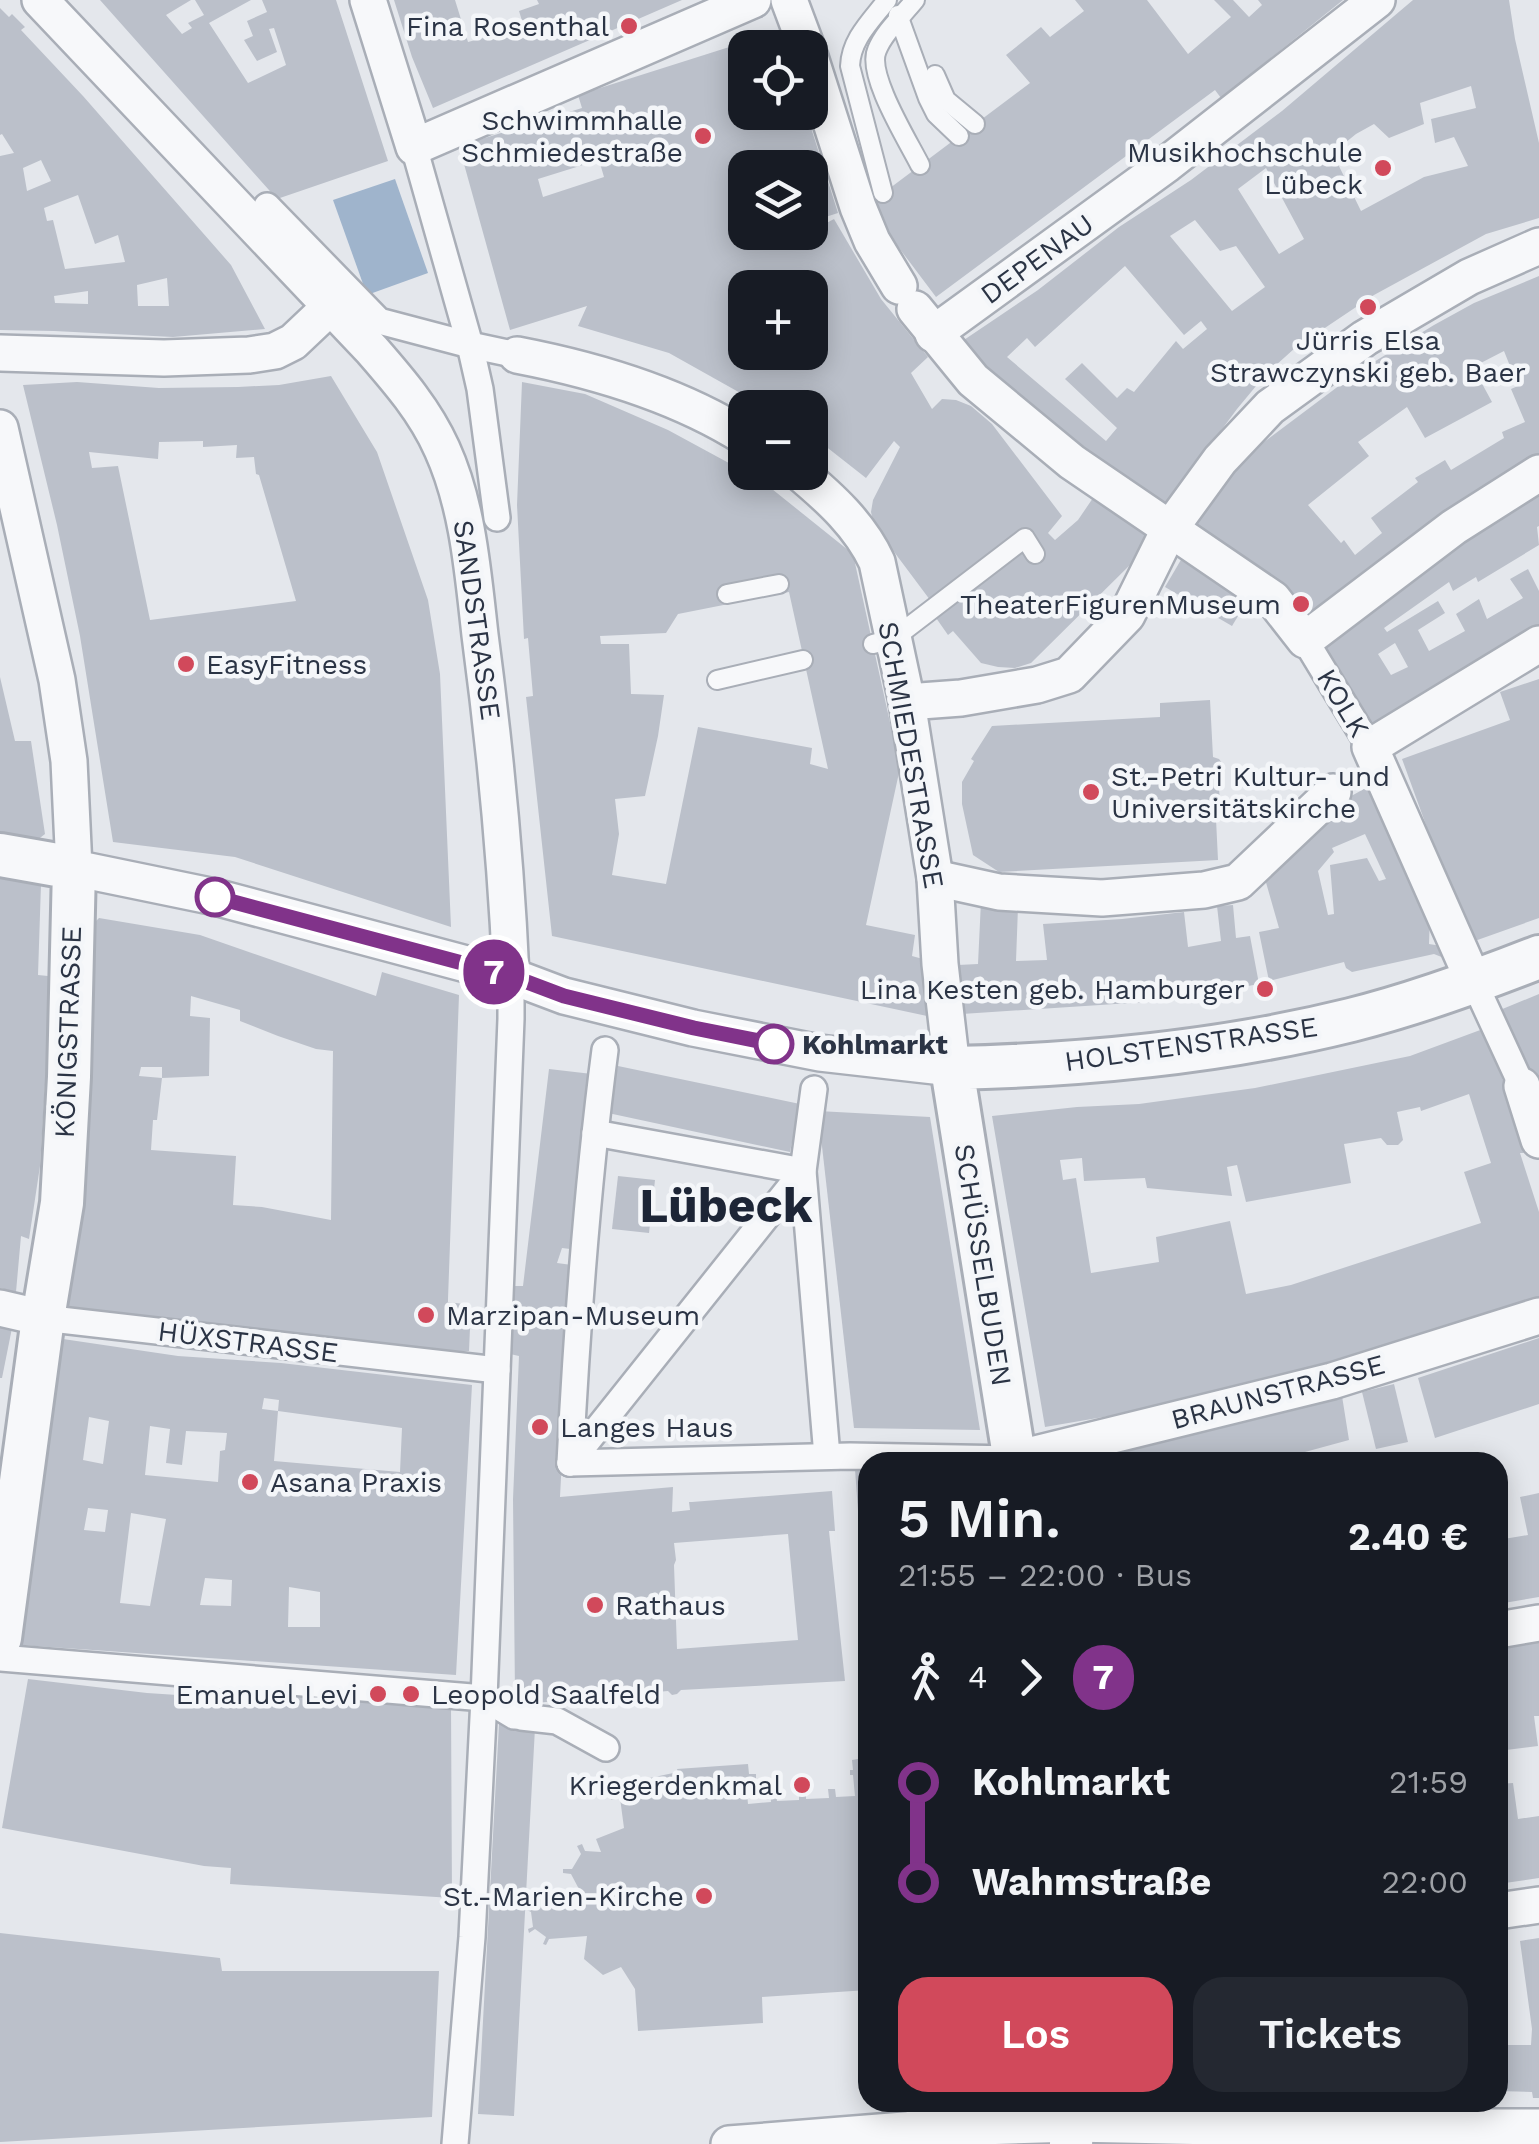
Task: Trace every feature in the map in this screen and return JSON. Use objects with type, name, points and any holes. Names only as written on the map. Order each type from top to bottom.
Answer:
[{"type":"street","name":"SANDSTRASSE","points":[[40,0],[285,243],[330,307],[405,388],[442,448],[455,480],[465,523],[492,723],[511,976]]},
{"type":"street","points":[[368,0],[470,345],[480,389],[497,518]]},
{"type":"street","points":[[414,147],[753,0]]},
{"type":"street","points":[[790,0],[800,30]]},
{"type":"street","name":"DEPENAU","points":[[914,315],[1166,164],[1377,0]]},
{"type":"street","name":"KOLK","points":[[828,113],[872,241],[914,315],[974,380],[1072,462],[1272,599],[1305,640],[1370,747],[1474,982]]},
{"type":"street","points":[[267,206],[285,243],[379,321],[560,364],[652,392],[728,426]]},
{"type":"street","points":[[907,702],[961,698],[1070,675],[1127,615],[1170,530],[1220,460],[1270,407],[1364,338],[1469,277],[1539,246]]},
{"type":"street","points":[[0,354],[164,358],[249,355],[274,351],[293,342],[330,307]]},
{"type":"street","name":"KÖNIGSTRASSE","points":[[0,428],[57,680],[69,761],[74,868],[62,1203],[0,1638]]},
{"type":"street","points":[[1305,640],[1454,526],[1539,473]]},
{"type":"street","name":"SCHMIEDESTRASSE","points":[[818,490],[868,541],[866,564],[883,641],[907,702],[934,878],[952,1068]]},
{"type":"street","points":[[1370,747],[1539,644]]},
{"type":"street","points":[[934,878],[999,892],[1102,898],[1204,890],[1238,882],[1333,792]]},
{"type":"street","points":[[0,855],[215,897],[511,976],[564,996],[694,1028],[820,1052],[952,1068]]},
{"type":"street","name":"HOLSTENSTRASSE","points":[[952,1068],[1121,1058],[1272,1038],[1355,1019],[1539,957]]},
{"type":"street","points":[[455,2144],[472,1937],[484,1698],[511,976]]},
{"type":"street","points":[[1474,982],[1522,1086],[1539,1140]]},
{"type":"street","points":[[570,1463],[595,1132],[606,1050]]},
{"type":"street","name":"SCHÜSSELBUDEN","points":[[952,1068],[1014,1452]]},
{"type":"street","points":[[814,1089],[803,1171],[838,1456]]},
{"type":"street","points":[[595,1132],[803,1171]]},
{"type":"street","points":[[570,1463],[803,1171]]},
{"type":"street","name":"HÜXSTRASSE","points":[[0,1308],[43,1318],[497,1370]]},
{"type":"street","name":"BRAUNSTRASSE","points":[[1051,1452],[1332,1381],[1539,1316]]},
{"type":"street","points":[[570,1463],[858,1457]]},
{"type":"street","points":[[1508,1628],[1539,1623]]},
{"type":"street","points":[[0,1658],[484,1698],[518,1717],[556,1721],[606,1748]]},
{"type":"street","points":[[1508,1910],[1539,1905]]},
{"type":"street","points":[[729,2144],[916,2116],[1218,2127],[1539,2127]]},
{"type":"lane","points":[[884,193],[850,66],[850,53],[856,40],[890,0],[936,114],[959,136]]},
{"type":"lane","points":[[915,0],[877,48],[874,62],[875,72],[920,165]]},
{"type":"lane","points":[[935,75],[946,100],[976,124]]},
{"type":"lane","points":[[883,641],[1024,538],[1035,554]]},
{"type":"lane","points":[[727,594],[779,584]]},
{"type":"lane","points":[[718,680],[803,660]]},
{"type":"water","points":[[395,179],[428,273],[367,295],[333,200]]},
{"type":"building","points":[[100,0],[191,0],[166,15],[182,34],[192,28],[188,23],[204,15],[195,0],[251,0],[209,23],[248,83],[286,65],[274,28],[269,29],[277,52],[257,61],[244,40],[253,36],[247,21],[267,12],[262,0],[336,0],[388,161],[277,199]]},
{"type":"building","points":[[394,0],[455,0],[468,42],[524,27],[519,11],[539,4],[537,0],[682,0],[433,108]]},
{"type":"building","points":[[1075,0],[1147,0],[1188,54],[1231,17],[1214,0],[1233,0],[1249,17],[1262,5],[1258,0],[1343,0],[1221,98],[1215,90],[936,297],[870,203],[1030,83],[1006,55],[1041,27],[1050,37],[1084,11]]},
{"type":"building","points":[[1413,0],[1509,0],[1539,143],[1539,218],[1486,234],[1374,295],[1295,348],[1266,374],[1237,409],[1159,514],[955,346],[1282,111]],"holes":[[[1471,86],[1476,108],[1431,119],[1435,143],[1454,137],[1468,166],[1424,177],[1361,211],[1337,162],[1333,164],[1329,156],[1374,124],[1389,138],[1424,124],[1420,103]],[[1266,168],[1304,239],[1279,254],[1238,189]],[[1195,220],[1220,251],[1236,246],[1265,287],[1232,311],[1170,236]],[[1125,266],[1184,335],[1201,321],[1207,329],[1183,349],[1176,341],[1134,392],[1127,388],[1117,398],[1082,363],[1065,379],[1117,428],[1106,441],[1007,357],[1027,338],[1035,347]]]},
{"type":"building","points":[[0,8],[25,27],[21,30],[231,265],[265,329],[173,337],[0,330],[0,156],[14,153],[0,135]],"holes":[[[41,160],[51,181],[27,191],[23,168]],[[78,195],[95,244],[118,235],[125,262],[65,269],[53,220],[47,221],[44,208]],[[167,278],[169,306],[138,306],[137,285]],[[88,291],[88,304],[55,303],[54,296]]]},
{"type":"building","points":[[728,47],[728,130],[812,130],[818,150],[728,150],[728,250],[828,250],[828,222],[834,219],[881,299],[928,357],[911,373],[932,409],[942,399],[956,400],[971,406],[992,424],[1062,516],[1048,533],[1055,540],[1078,520],[1095,495],[1150,531],[1135,560],[1031,663],[1015,668],[981,663],[953,631],[948,635],[934,615],[939,612],[874,525],[873,500],[900,447],[894,441],[866,478],[828,448],[828,390],[735,390],[669,353],[578,326],[587,306],[510,330],[459,146],[582,108],[578,95]],"holes":[[[599,160],[604,177],[543,197],[538,179]]]},
{"type":"building","points":[[828,181],[838,213],[828,216]]},
{"type":"building","points":[[1539,276],[1539,464],[1309,625],[1192,525],[1252,451],[1356,373],[1474,303]],"holes":[[[1504,351],[1518,386],[1511,389],[1525,422],[1502,432],[1504,438],[1451,470],[1445,460],[1415,478],[1418,482],[1371,518],[1382,533],[1355,555],[1308,505],[1369,456],[1358,442],[1407,407],[1425,438],[1492,402],[1473,367]]]},
{"type":"building","points":[[331,376],[377,452],[428,600],[440,674],[451,927],[235,857],[113,842],[80,636],[23,385],[279,385]],"holes":[[[203,441],[203,447],[237,445],[236,458],[254,457],[296,601],[150,620],[118,466],[92,468],[89,452],[158,459],[159,442]]]},
{"type":"building","points":[[522,382],[585,394],[668,430],[728,463],[728,490],[773,490],[853,554],[900,768],[866,925],[915,935],[912,956],[930,961],[927,1016],[552,936],[526,697],[533,696],[528,638],[524,639],[517,505]],"holes":[[[789,592],[828,769],[810,764],[812,748],[698,727],[666,884],[612,875],[619,834],[615,799],[645,796],[664,695],[631,694],[629,644],[601,644],[600,636],[666,633],[678,614]]]},
{"type":"building","points":[[1539,489],[1539,545],[1478,582],[1476,577],[1453,591],[1449,582],[1384,628],[1387,632],[1438,601],[1445,613],[1418,630],[1429,651],[1465,631],[1456,614],[1479,599],[1487,619],[1523,598],[1510,579],[1528,569],[1539,591],[1539,627],[1366,729],[1335,678],[1323,644]],"holes":[[[1395,643],[1408,667],[1391,675],[1378,654]]]},
{"type":"building","points":[[1185,553],[1252,593],[1232,626],[1165,587]]},
{"type":"building","points":[[0,677],[15,741],[31,741],[45,834],[32,844],[0,839]]},
{"type":"building","points":[[1539,679],[1539,918],[1469,943],[1402,759],[1510,720],[1500,692]]},
{"type":"building","name":"St.-Petri Kultur- und Universitätskirche","points":[[1210,700],[1213,757],[1222,763],[1218,773],[1224,812],[1216,819],[1218,860],[999,872],[973,855],[962,804],[962,782],[992,726],[1160,717],[1160,703]]},
{"type":"building","points":[[1373,784],[1430,915],[1429,944],[1448,947],[1444,958],[1434,954],[1352,972],[1344,962],[1269,981],[1259,932],[1279,928],[1265,879],[1344,800]],"holes":[[[1365,834],[1386,879],[1379,881],[1367,858],[1330,865],[1334,914],[1328,915],[1318,871],[1334,852],[1332,848]]]},
{"type":"building","points":[[0,877],[41,884],[38,975],[48,976],[40,1166],[29,1239],[21,1236],[16,1292],[0,1288]]},
{"type":"building","points":[[981,901],[1018,907],[1016,961],[1047,960],[1043,924],[1184,912],[1188,947],[1221,941],[1217,906],[1233,905],[1236,938],[1250,936],[1259,984],[1146,1002],[962,1014],[958,965],[978,964]]},
{"type":"building","points":[[99,918],[200,935],[376,996],[382,972],[459,995],[448,1302],[471,1305],[469,1351],[446,1353],[71,1307],[71,1311],[64,1311],[93,924]],"holes":[[[191,996],[240,1010],[240,1021],[278,1036],[333,1051],[331,1220],[233,1205],[236,1156],[151,1150],[162,1078],[209,1076],[210,1018],[190,1016]],[[141,1067],[162,1067],[162,1078],[139,1076]]]},
{"type":"building","points":[[1539,994],[1539,1096],[1500,1010]]},
{"type":"building","points":[[1483,1029],[1520,1124],[1514,1125],[1524,1153],[1520,1153],[1539,1212],[1539,1302],[1430,1337],[1264,1380],[1045,1427],[992,1116],[1139,1104],[1255,1088],[1410,1056]],"holes":[[[1469,1094],[1491,1163],[1464,1172],[1481,1223],[1291,1285],[1246,1294],[1230,1221],[1156,1237],[1159,1262],[1091,1273],[1076,1178],[1063,1180],[1060,1160],[1082,1158],[1084,1181],[1145,1178],[1147,1188],[1232,1196],[1227,1167],[1237,1165],[1246,1202],[1351,1183],[1344,1144],[1381,1138],[1387,1145],[1398,1145],[1403,1140],[1397,1112],[1420,1107],[1421,1111]]]},
{"type":"building","points":[[618,1066],[800,1104],[790,1152],[608,1113]]},
{"type":"building","points":[[549,1069],[592,1074],[570,1249],[562,1248],[557,1263],[572,1265],[560,1497],[673,1487],[672,1512],[690,1510],[689,1502],[832,1491],[835,1531],[829,1531],[845,1681],[681,1690],[672,1695],[668,1691],[622,1695],[620,1699],[615,1696],[522,1706],[535,1728],[514,2116],[478,2114],[499,1724],[514,1724],[513,1499],[519,1356],[510,1354],[509,1349],[513,1335],[513,1286],[523,1286]],"holes":[[[788,1534],[798,1640],[677,1649],[674,1543]]]},
{"type":"building","points":[[818,1111],[930,1117],[980,1430],[854,1428]]},
{"type":"building","points":[[618,1176],[655,1180],[649,1233],[612,1229]]},
{"type":"building","points":[[0,1325],[12,1328],[2,1378],[0,1378]]},
{"type":"building","points":[[1539,1338],[1539,1404],[1435,1438],[1418,1378]]},
{"type":"building","points":[[63,1339],[178,1356],[281,1363],[472,1385],[456,1675],[20,1645]],"holes":[[[264,1398],[279,1400],[278,1411],[262,1409]],[[278,1411],[402,1428],[400,1472],[274,1461]],[[89,1417],[109,1421],[103,1464],[83,1460]],[[150,1426],[170,1429],[166,1463],[182,1465],[186,1431],[227,1433],[225,1450],[220,1451],[218,1482],[145,1475]],[[88,1508],[108,1510],[105,1532],[84,1530]],[[131,1513],[166,1519],[150,1606],[120,1603]],[[205,1578],[232,1580],[231,1606],[200,1605]],[[289,1587],[320,1592],[320,1627],[288,1627]]]},
{"type":"building","points":[[1394,1384],[1408,1442],[1376,1449],[1362,1392]]},
{"type":"building","points":[[1342,1396],[1349,1440],[1305,1452],[1124,1452]]},
{"type":"building","points":[[1539,1493],[1539,1597],[1508,1602],[1508,1538],[1528,1535],[1520,1497]]},
{"type":"building","points":[[1539,1639],[1539,1716],[1534,1716],[1538,1746],[1508,1750],[1508,1644]]},
{"type":"building","points":[[28,1679],[223,1698],[223,1694],[451,1704],[452,1898],[230,1884],[231,1868],[2,1828]]},
{"type":"building","name":"St.-Marien-Kirche","points":[[858,1759],[858,1991],[762,1997],[763,2023],[638,2031],[635,1989],[621,1967],[603,1975],[584,1959],[587,1936],[549,1939],[546,1945],[546,1937],[535,1929],[529,1933],[528,1929],[533,1927],[531,1912],[527,1910],[542,1897],[539,1893],[580,1891],[571,1874],[563,1873],[563,1869],[572,1869],[581,1854],[577,1846],[582,1844],[585,1851],[601,1852],[596,1839],[624,1828],[620,1798],[611,1800],[610,1794],[619,1792],[618,1783],[624,1783],[625,1792],[646,1788],[645,1779],[678,1772],[677,1769],[748,1764],[749,1774],[756,1774],[756,1781],[746,1783],[748,1804],[771,1802],[770,1793],[776,1793],[777,1801],[799,1800],[799,1791],[806,1791],[806,1799],[829,1798],[828,1789],[835,1789],[836,1797],[855,1796],[850,1775],[852,1760]]},
{"type":"building","points":[[1508,1783],[1513,1783],[1518,1819],[1539,1816],[1539,1878],[1508,1883]]},
{"type":"building","points":[[0,1933],[220,1958],[222,1971],[439,1971],[432,2117],[0,2142]]},
{"type":"building","points":[[1539,1938],[1539,2098],[1533,2098],[1532,2092],[1508,2091],[1508,2045],[1531,2045],[1520,1941]]},
{"type":"bus line","name":"7","points":[[215,897],[511,976],[564,996],[774,1044]]},
{"type":"place","name":"Fina Rosenthal","points":[[629,26]]},
{"type":"place","name":"Schwimmhalle Schmiedestraße","points":[[703,136]]},
{"type":"place","name":"Musikhochschule Lübeck","points":[[1383,168]]},
{"type":"place","name":"Jürris Elsa Strawczynski geb. Baer","points":[[1368,307]]},
{"type":"place","name":"TheaterFigurenMuseum","points":[[1301,604]]},
{"type":"place","name":"EasyFitness","points":[[186,664]]},
{"type":"place","name":"St.-Petri Kultur- und Universitätskirche","points":[[1091,792]]},
{"type":"place","name":"Lina Kesten geb. Hamburger","points":[[1265,989]]},
{"type":"place","name":"Kohlmarkt","points":[[774,1044]]},
{"type":"place","name":"Marzipan-Museum","points":[[426,1315]]},
{"type":"place","name":"Langes Haus","points":[[540,1427]]},
{"type":"place","name":"Asana Praxis","points":[[250,1482]]},
{"type":"place","name":"Rathaus","points":[[595,1605]]},
{"type":"place","name":"Emanuel Levi","points":[[378,1694]]},
{"type":"place","name":"Leopold Saalfeld","points":[[411,1694]]},
{"type":"place","name":"Kriegerdenkmal","points":[[802,1785]]},
{"type":"place","name":"St.-Marien-Kirche","points":[[704,1896]]},
{"type":"district","name":"Lübeck","points":[[726,1205]]}]
